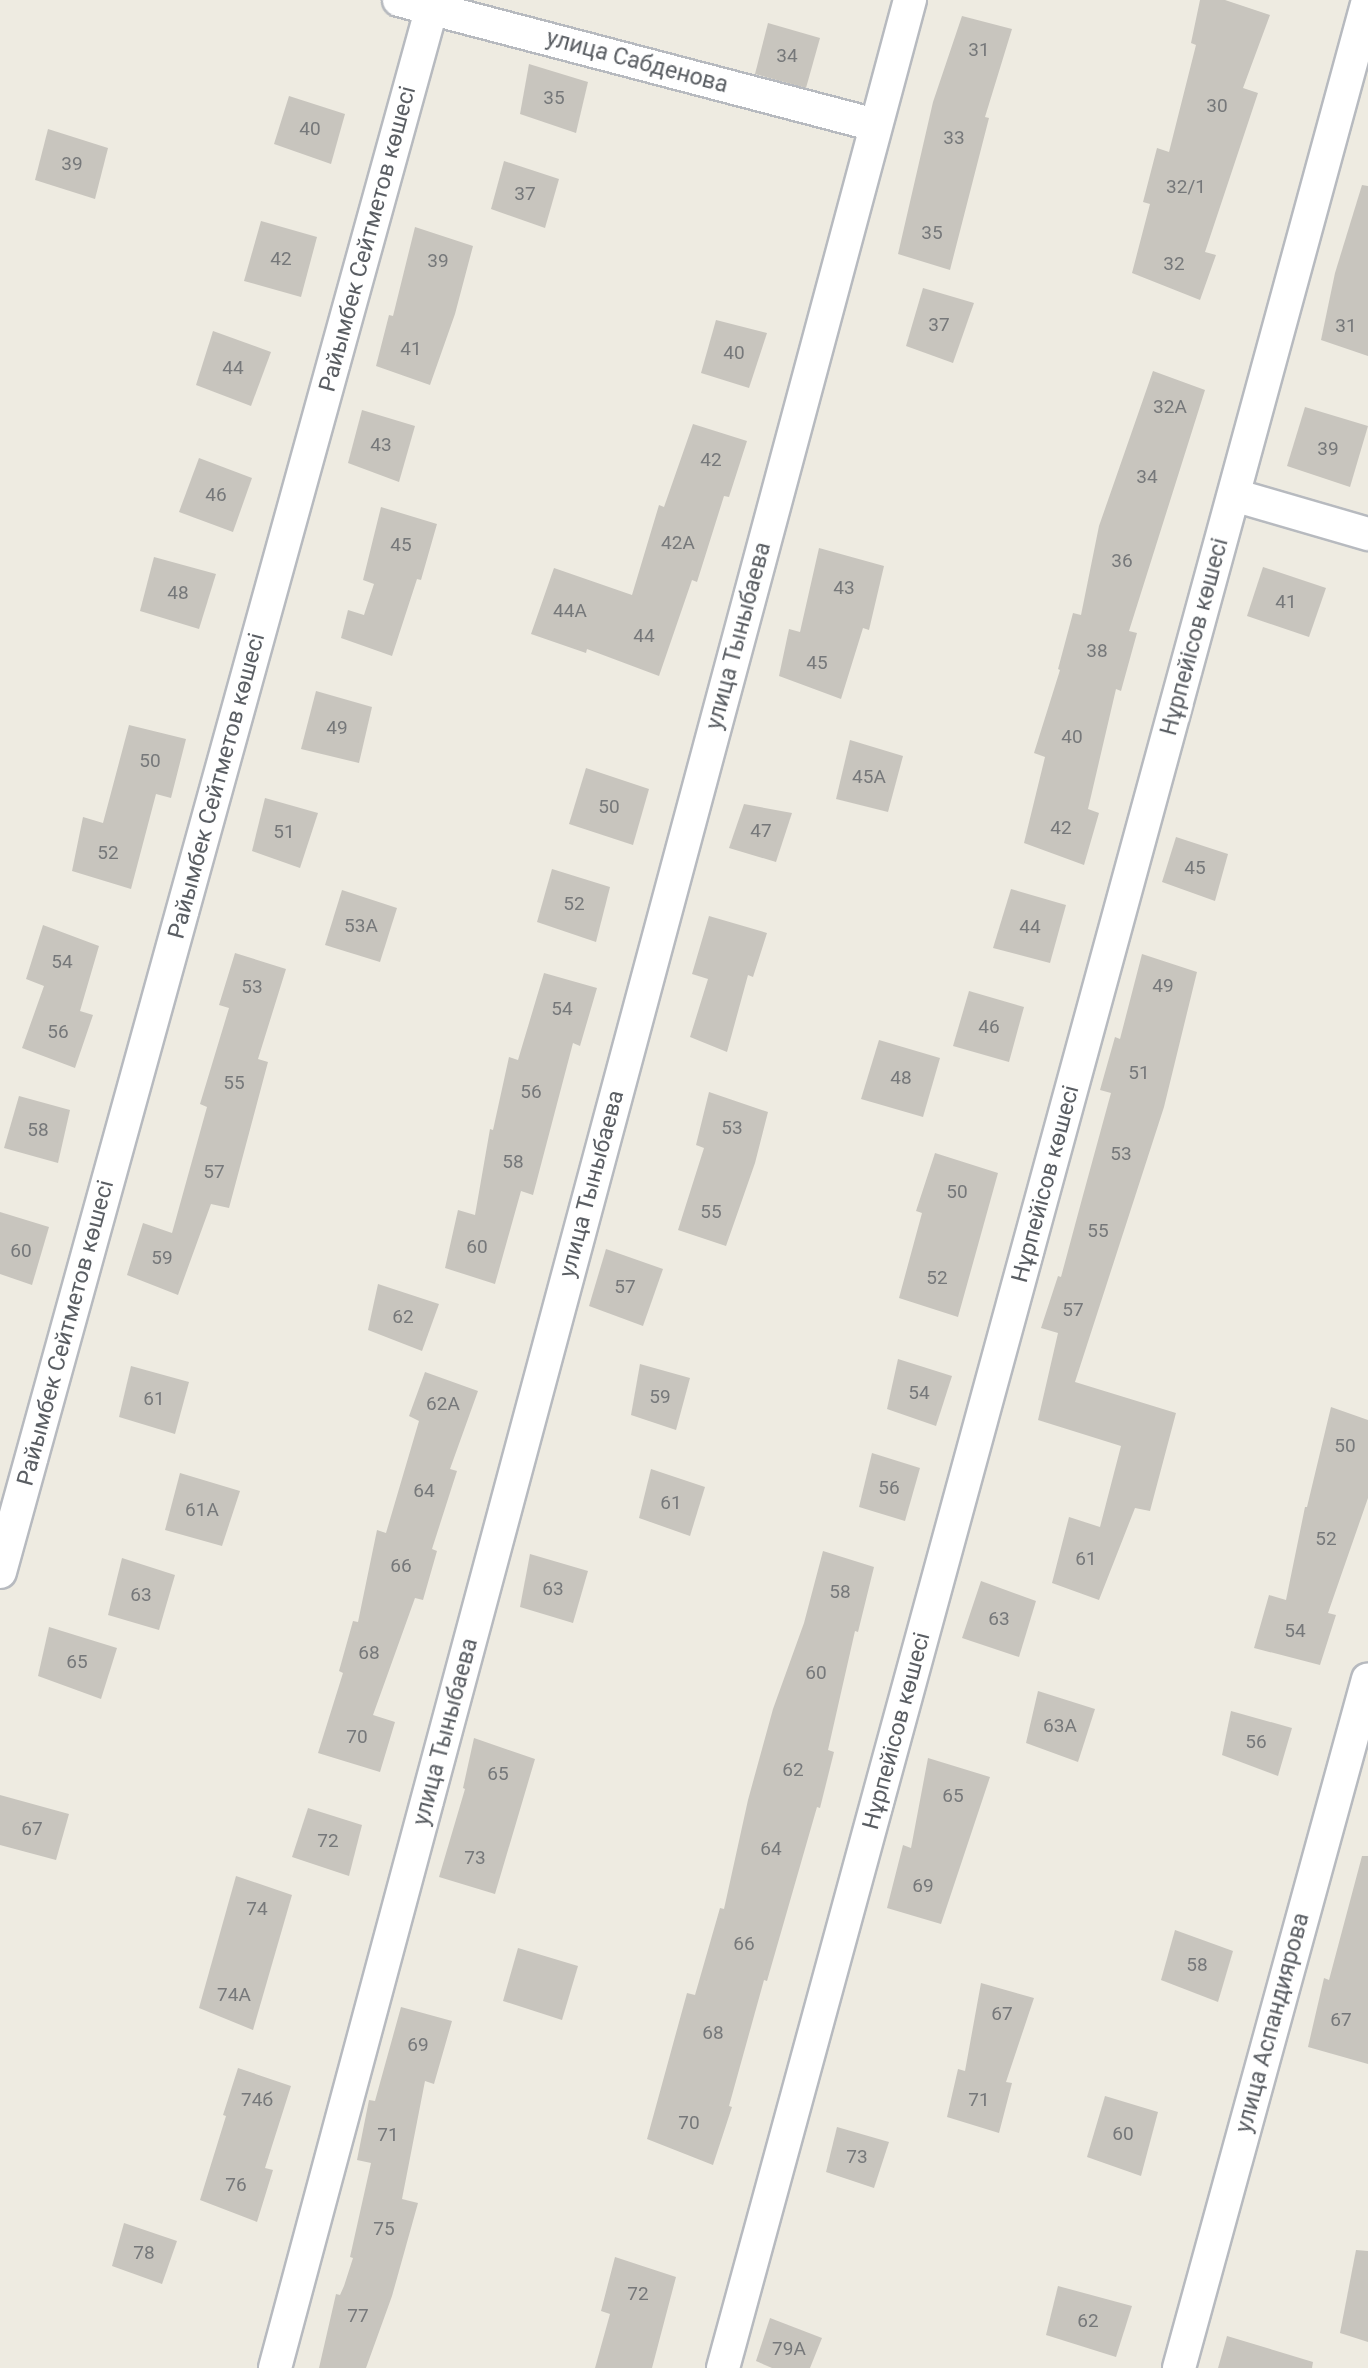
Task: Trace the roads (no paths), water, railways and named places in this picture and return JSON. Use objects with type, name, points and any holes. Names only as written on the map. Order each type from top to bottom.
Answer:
[{"type":"street","name":"улица Сабденова","points":[[399,0],[433,4],[876,125]]},
{"type":"street","name":"улица Тыныбаева","points":[[275,2368],[910,0]]},
{"type":"street","name":"Нұрпейісов көшесі","points":[[723,2368],[1368,0]]},
{"type":"street","name":"Райымбек Сейтметов көшесі","points":[[0,1572],[433,4]]},
{"type":"street","points":[[1234,495],[1368,534]]},
{"type":"street","name":"улица Аспандиярова","points":[[1179,2368],[1368,1679]]}]
